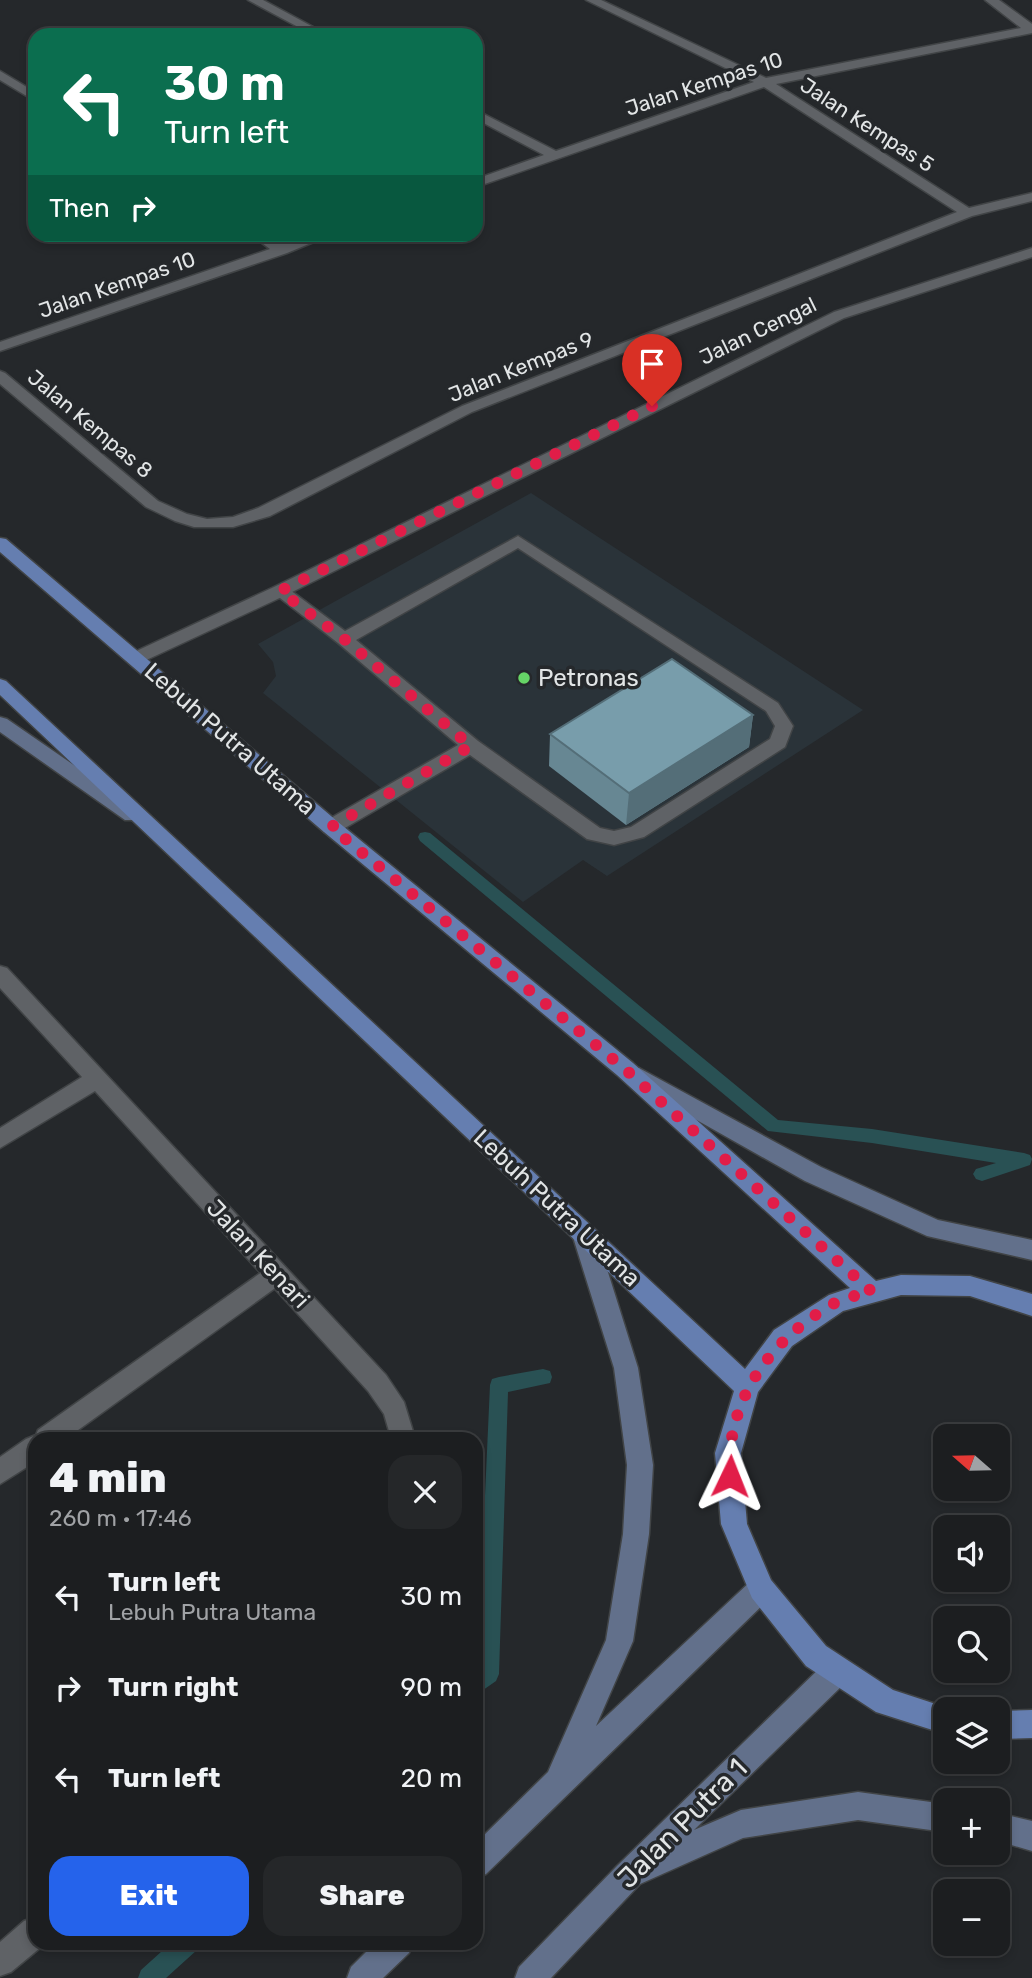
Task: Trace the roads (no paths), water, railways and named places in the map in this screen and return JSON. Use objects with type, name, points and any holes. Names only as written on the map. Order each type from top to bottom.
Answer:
[{"type":"main road","name":"Lebuh Putra Utama","points":[[0,543],[331,827],[625,1069],[872,1292]]},
{"type":"main road","name":"Lebuh Putra Utama","points":[[0,685],[747,1387]]},
{"type":"main road","points":[[0,723],[160,834]]},
{"type":"main road","points":[[625,1069],[813,1174],[935,1229],[1032,1250]]},
{"type":"main road","points":[[558,1782],[619,1641],[636,1534],[640,1465],[626,1368],[584,1234]]},
{"type":"main road","points":[[933,1716],[886,1702],[816,1656],[761,1589],[734,1524],[729,1453],[747,1387],[783,1338],[837,1302],[901,1285],[970,1286],[1032,1305]]},
{"type":"main road","points":[[483,1857],[761,1589]]},
{"type":"main road","name":"Jalan Putra 1","points":[[530,1978],[626,1876],[837,1671]]},
{"type":"main road","points":[[1010,1725],[1032,1724]]},
{"type":"main road","points":[[626,1876],[741,1824],[858,1806],[933,1816]]},
{"type":"main road","points":[[1010,1830],[1032,1836]]},
{"type":"main road","points":[[362,1978],[390,1950]]},
{"type":"street","points":[[254,0],[308,28]]},
{"type":"street","name":"Jalan Kempas 5","points":[[592,0],[765,82],[967,213]]},
{"type":"street","points":[[991,0],[1032,29]]},
{"type":"street","name":"Jalan Kempas 10","points":[[483,181],[765,82],[1032,29]]},
{"type":"street","points":[[0,75],[28,93]]},
{"type":"street","points":[[483,118],[555,155]]},
{"type":"street","name":"Jalan Kempas 9","points":[[152,504],[180,520],[207,525],[236,523],[264,512],[467,409],[967,213],[1032,197]]},
{"type":"street","points":[[270,242],[282,250]]},
{"type":"street","name":"Jalan Kempas 10","points":[[0,347],[304,242]]},
{"type":"street","name":"Jalan Cengal","points":[[136,658],[280,591],[839,315],[1032,252]]},
{"type":"street","name":"Jalan Kempas 8","points":[[0,376],[152,504]]},
{"type":"street","points":[[280,591],[344,639],[471,746],[594,834],[614,838],[637,832],[778,743],[784,726],[772,707],[518,541],[344,639]]},
{"type":"street","points":[[331,827],[471,746]]},
{"type":"street","name":"Jalan Kenari","points":[[0,974],[377,1383],[396,1410],[402,1432]]},
{"type":"street","points":[[0,1139],[95,1080]]},
{"type":"street","points":[[55,1432],[277,1274]]},
{"type":"street","points":[[0,1472],[28,1452]]},
{"type":"street","points":[[0,1961],[28,1937]]},
{"type":"waterway","points":[[425,837],[774,1126],[872,1136],[1024,1160]]},
{"type":"waterway","points":[[982,1174],[1019,1162]]},
{"type":"waterway","points":[[483,1679],[489,1674],[499,1385],[543,1377]]},
{"type":"waterway","points":[[149,1978],[180,1950]]},
{"type":"place","name":"Petronas","points":[[524,678]]}]
